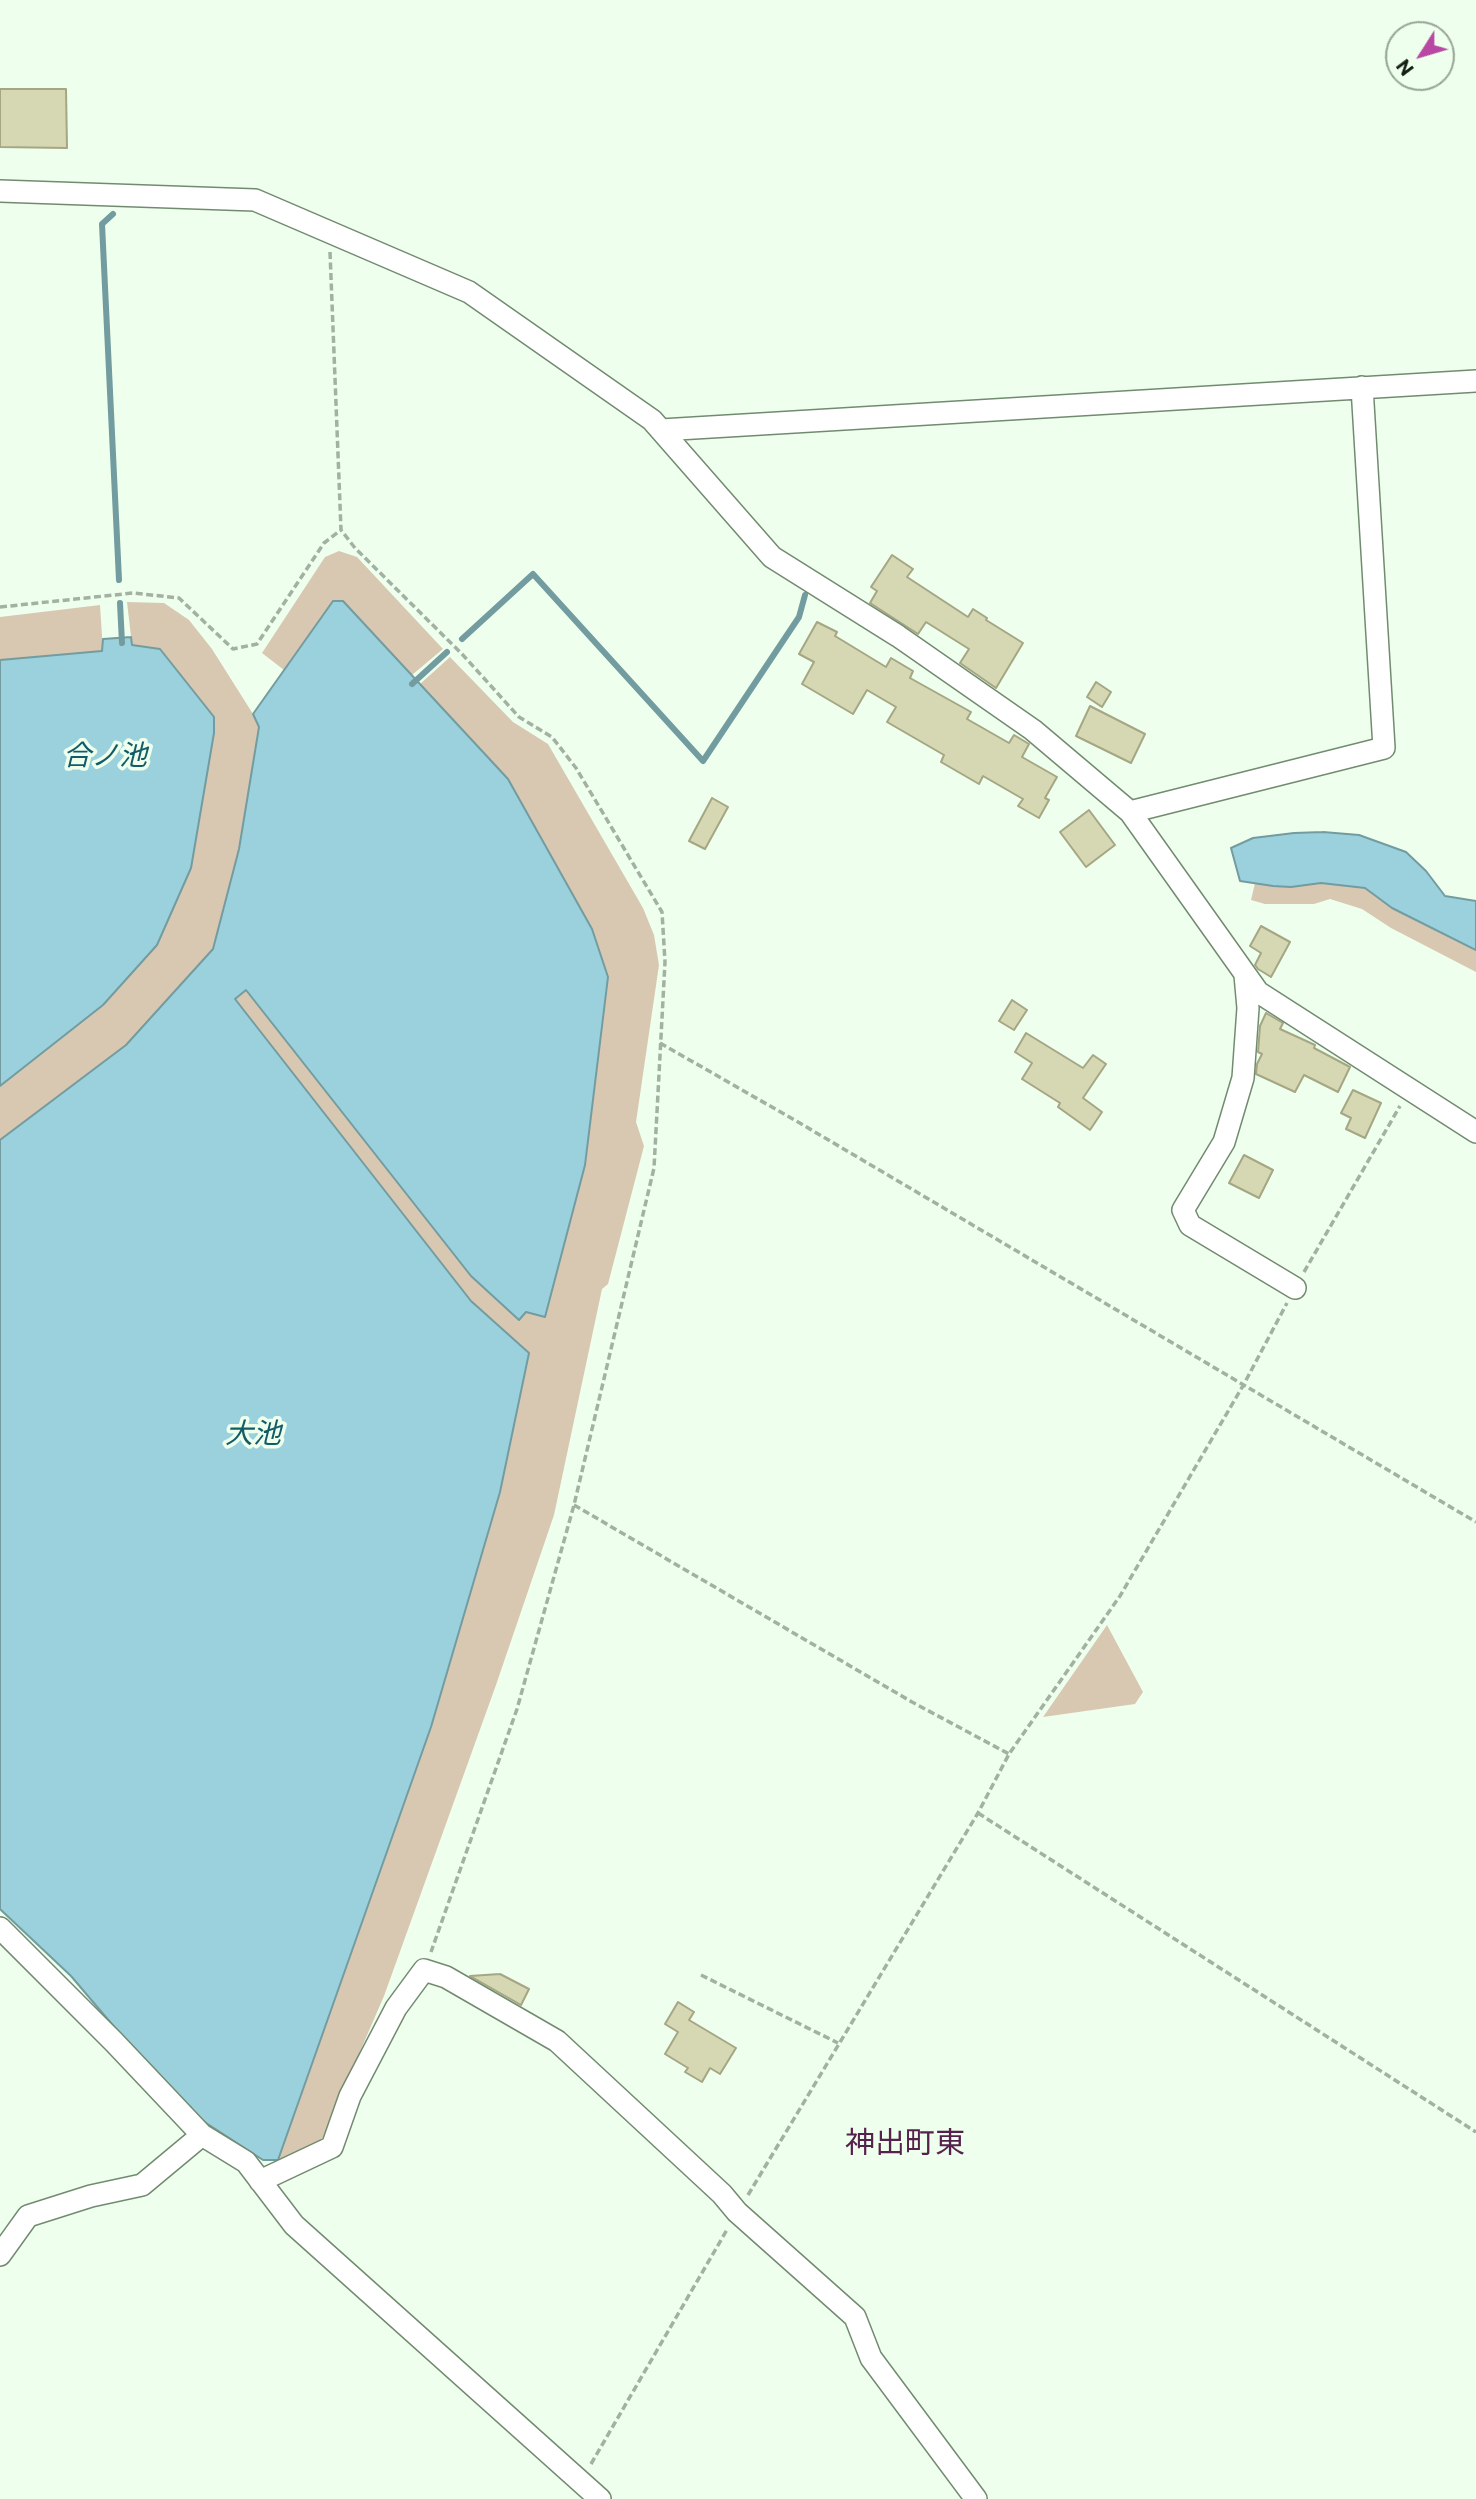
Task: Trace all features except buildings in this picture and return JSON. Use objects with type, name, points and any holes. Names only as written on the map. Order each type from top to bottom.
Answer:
[{"type":"street","points":[[0,191],[256,200],[469,292],[652,420],[772,557],[898,636],[1033,730],[1130,811],[1258,992],[1476,1132]]},
{"type":"street","points":[[661,430],[1476,381]]},
{"type":"street","points":[[1130,811],[1384,748],[1363,387]]},
{"type":"street","points":[[1245,975],[1248,1008],[1243,1078],[1224,1142],[1183,1210],[1190,1224],[1295,1288]]},
{"type":"street","points":[[0,1928],[202,2135],[246,2162],[294,2225],[600,2499]]},
{"type":"street","points":[[260,2181],[332,2147],[350,2096],[396,2008],[424,1970],[446,1978],[557,2041],[722,2194],[737,2212],[855,2317],[871,2358],[976,2499]]},
{"type":"street","points":[[0,2255],[29,2216],[91,2196],[142,2185],[202,2135]]},
{"type":"path","points":[[329,232],[341,530],[355,548],[462,654],[519,717],[552,737],[576,768],[662,912],[665,962],[654,1168],[574,1505],[517,1709],[424,1970]]},
{"type":"path","points":[[0,607],[133,593],[179,598],[233,649],[257,643],[324,543],[341,530]]},
{"type":"path","points":[[660,1043],[1476,1522]]},
{"type":"path","points":[[581,2482],[737,2212],[978,1813],[1009,1754],[1120,1595],[1244,1384],[1295,1288],[1409,1090]]},
{"type":"path","points":[[574,1505],[912,1702],[1009,1754]]},
{"type":"path","points":[[978,1813],[1476,2132]]},
{"type":"path","points":[[701,1975],[838,2043]]},
{"type":"shaded area","points":[[339,551],[357,557],[443,649],[412,675],[344,602],[333,601],[284,670],[262,653],[325,557]]},
{"type":"shaded area","points":[[127,602],[164,603],[189,620],[212,649],[259,727],[239,849],[213,949],[126,1045],[0,1140],[0,1086],[103,1005],[132,645]]},
{"type":"shaded area","points":[[100,605],[103,651],[0,660],[0,617]]},
{"type":"shaded area","points":[[450,657],[513,722],[548,744],[643,908],[654,935],[659,965],[636,1122],[644,1146],[608,1284],[602,1289],[554,1515],[384,1996],[323,2137],[305,2155],[278,2160],[431,1727],[500,1493],[529,1353],[471,1301],[234,999],[246,990],[471,1276],[526,1312],[544,1317],[585,1165],[608,977],[592,929],[508,779],[420,684]]},
{"type":"shaded area","points":[[1255,883],[1291,887],[1321,883],[1365,888],[1392,908],[1476,950],[1476,972],[1391,928],[1362,909],[1330,899],[1314,904],[1265,904],[1251,900]]},
{"type":"shaded area","points":[[1107,1625],[1143,1692],[1135,1704],[1043,1717]]},
{"type":"water","name":"大池","points":[[333,601],[343,601],[508,779],[592,929],[608,977],[585,1165],[545,1317],[526,1312],[519,1320],[471,1276],[246,990],[235,999],[471,1301],[529,1353],[500,1492],[431,1727],[278,2160],[263,2160],[183,2108],[71,1976],[0,1909],[0,1140],[126,1045],[213,949],[239,849],[259,727],[253,714]]},
{"type":"water","name":"合ノ池","points":[[131,637],[132,645],[160,649],[214,717],[214,733],[191,868],[157,945],[103,1005],[0,1086],[0,660],[102,651],[103,639]]},
{"type":"water","points":[[1323,832],[1359,835],[1406,852],[1426,871],[1445,896],[1476,901],[1476,950],[1392,908],[1365,888],[1321,883],[1291,887],[1273,886],[1240,881],[1231,848],[1253,838]]},
{"type":"waterway","points":[[113,214],[102,224],[119,580]]},
{"type":"waterway","points":[[462,639],[533,574],[703,761],[799,617],[805,595]]},
{"type":"waterway","points":[[120,603],[122,643]]},
{"type":"waterway","points":[[412,684],[447,652]]},
{"type":"district","name":"神出町東","points":[[905,2143]]}]
